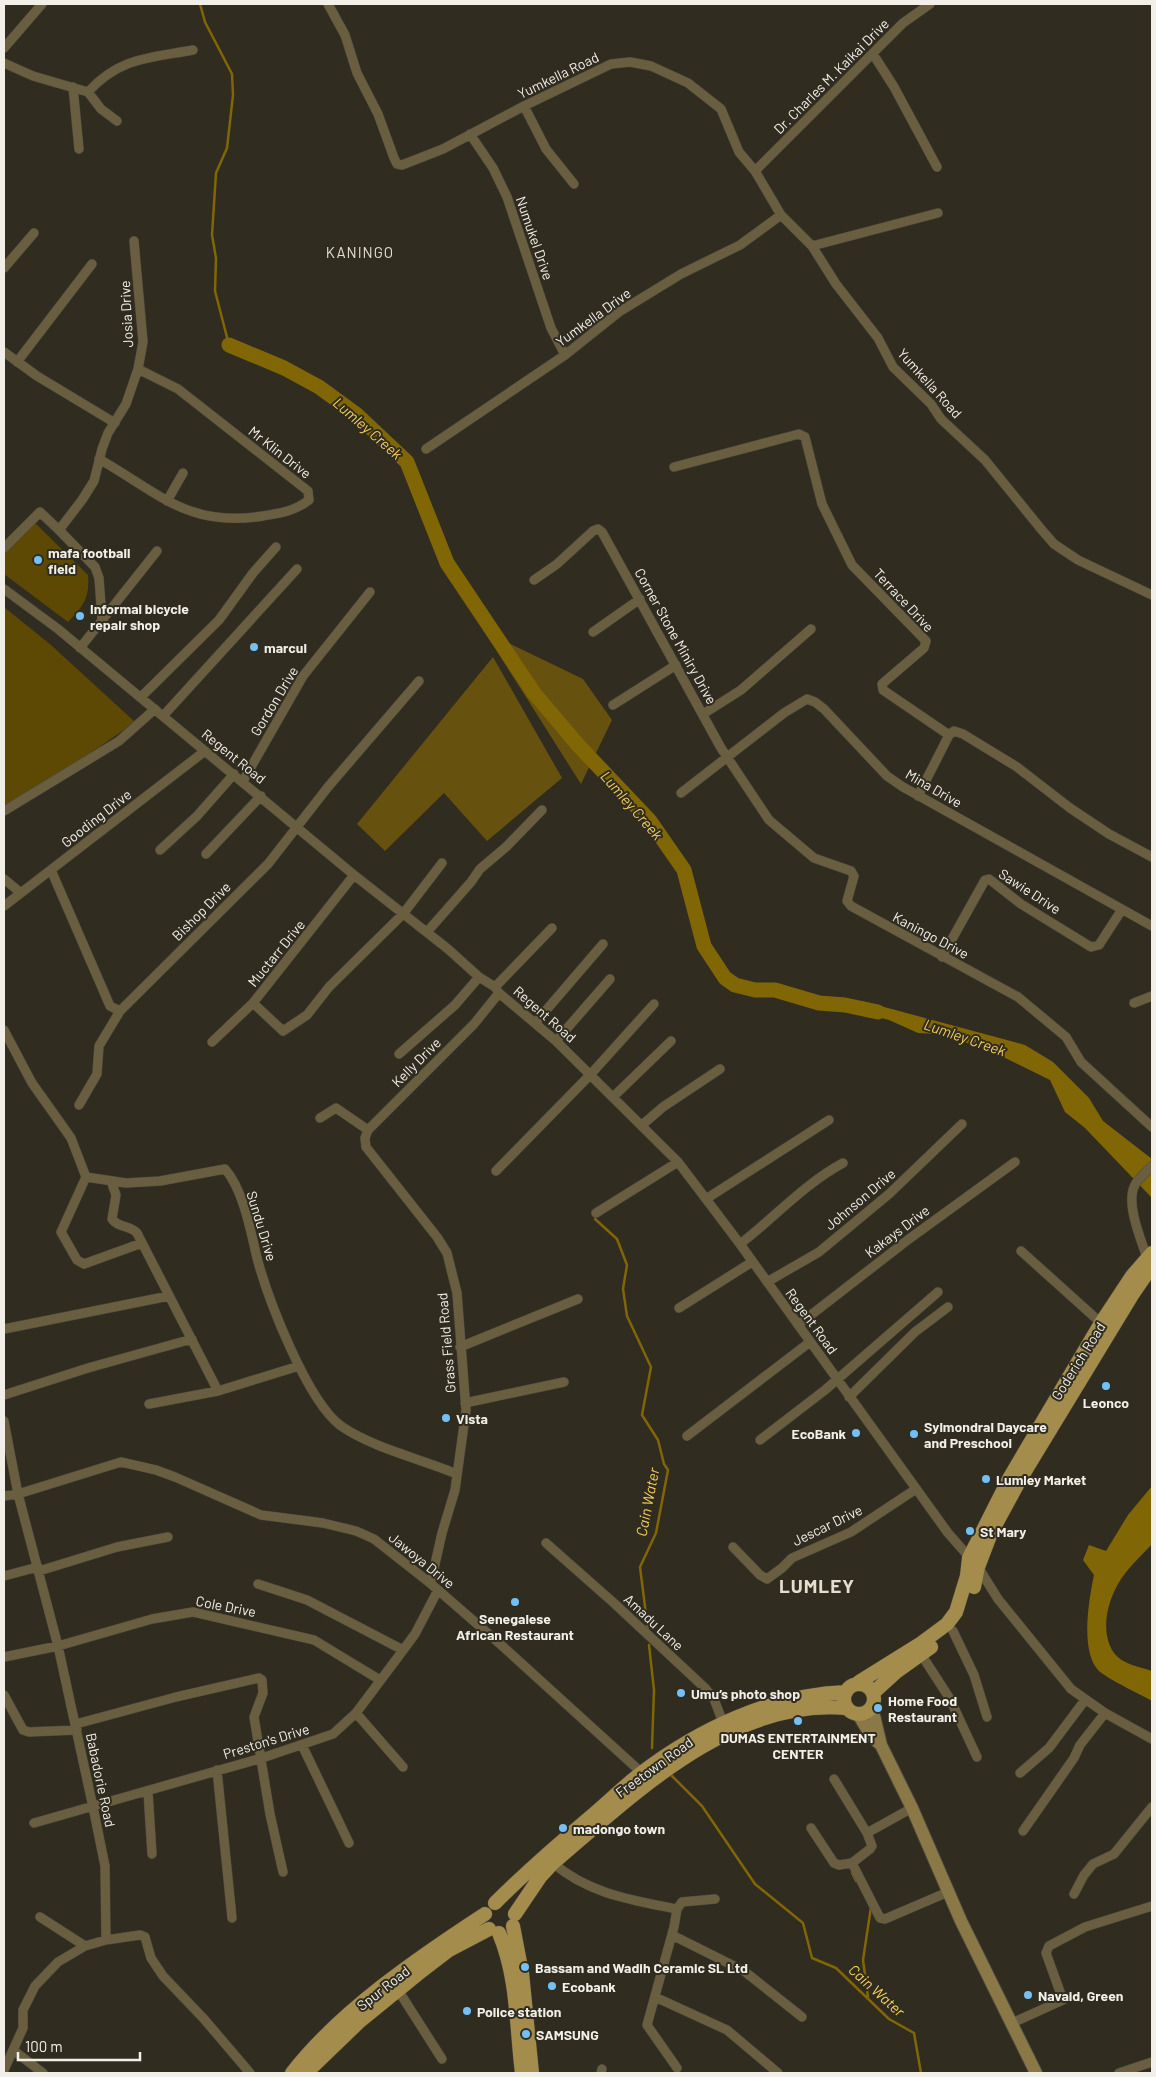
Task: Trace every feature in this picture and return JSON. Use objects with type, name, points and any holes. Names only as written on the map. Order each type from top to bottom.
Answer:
[{"type":"main road","name":"Goderich Road","points":[[859,1682],[920,1644],[947,1624],[961,1599],[973,1562],[1010,1477],[1101,1323],[1132,1276],[1150,1259]]},
{"type":"main road","name":"Goderich Road","points":[[873,1693],[896,1672],[953,1631],[968,1608],[973,1562],[1022,1476],[1132,1295],[1150,1259]]},
{"type":"main road","points":[[881,1745],[871,1736],[844,1698],[849,1687],[859,1682],[873,1693],[872,1707],[881,1745],[912,1808],[948,1892],[1036,2073]]},
{"type":"main road","name":"Freetown Road","points":[[495,1903],[552,1848],[642,1773],[725,1728],[793,1698],[846,1692]]},
{"type":"main road","name":"Freetown Road","points":[[514,1920],[540,1877],[553,1863],[653,1778],[704,1745],[725,1728],[798,1709],[826,1706],[852,1711]]},
{"type":"main road","points":[[852,1711],[868,1711],[872,1707]]},
{"type":"main road","points":[[522,2073],[514,1988],[506,1950],[485,1914],[488,1907],[495,1903],[508,1904],[514,1920],[522,1973],[532,2073]]},
{"type":"main road","name":"Spur Road","points":[[292,2073],[308,2053],[349,2014],[436,1947],[485,1914]]},
{"type":"main road","points":[[494,1931],[506,1932],[514,1920]]},
{"type":"main road","name":"Spur Road","points":[[306,2073],[344,2035],[449,1950],[494,1931]]},
{"type":"street","points":[[4,48],[42,4]]},
{"type":"street","name":"Yumkella Road","points":[[328,4],[345,35],[357,72],[378,114],[396,164],[402,165],[443,149],[524,106],[611,64],[630,62],[651,66],[688,83],[721,109],[739,152],[755,171],[781,215],[812,246],[836,284],[878,338],[893,367],[931,404],[941,420],[985,460],[1054,544],[1064,551],[1152,595]]},
{"type":"street","name":"Dr. Charles M. Kaikai Drive","points":[[755,171],[903,23],[930,4]]},
{"type":"street","points":[[88,92],[100,79],[119,66],[137,60],[194,50]]},
{"type":"street","points":[[873,54],[894,87],[937,167]]},
{"type":"street","points":[[4,63],[32,76],[88,92],[101,109],[117,121]]},
{"type":"street","points":[[73,87],[79,149]]},
{"type":"street","points":[[524,106],[546,149],[574,184]]},
{"type":"street","name":"Numukel Drive","points":[[470,134],[493,168],[507,196],[551,328],[565,355]]},
{"type":"street","points":[[812,246],[938,213]]},
{"type":"street","name":"Yumkella Drive","points":[[426,450],[565,355],[619,312],[681,274],[740,245],[781,215]]},
{"type":"street","points":[[4,268],[34,233]]},
{"type":"street","name":"Josia Drive","points":[[59,530],[88,492],[98,470],[99,459],[108,433],[130,396],[138,369],[143,342],[134,241]]},
{"type":"street","points":[[17,362],[92,264]]},
{"type":"street","points":[[4,352],[37,376],[115,423]]},
{"type":"street","name":"Mr Klin Drive","points":[[99,459],[167,501],[192,513],[212,518],[239,519],[298,509],[309,500],[310,494],[199,404],[178,389],[138,369]]},
{"type":"street","name":"Terrace Drive","points":[[674,467],[803,434],[822,504],[852,566],[926,641],[924,648],[884,681],[882,684],[883,690],[950,734]]},
{"type":"street","points":[[167,501],[183,474]]},
{"type":"street","points":[[4,548],[40,512],[95,568],[99,578],[102,619]]},
{"type":"street","name":"Corner Stone Miniry Drive","points":[[534,580],[557,564],[598,529],[602,532],[728,758]]},
{"type":"street","points":[[141,697],[219,620],[253,573],[276,547]]},
{"type":"street","points":[[80,648],[157,551]]},
{"type":"street","points":[[163,716],[297,569]]},
{"type":"street","name":"Regent Road","points":[[4,589],[141,697],[354,875],[536,1022],[612,1098],[642,1125],[678,1162],[740,1244],[916,1489],[973,1562],[998,1599],[1071,1689],[1104,1713],[1152,1739]]},
{"type":"street","name":"Gordon Drive","points":[[243,781],[304,676],[370,592]]},
{"type":"street","points":[[593,632],[640,599]]},
{"type":"street","points":[[703,714],[741,690],[811,629]]},
{"type":"street","points":[[613,705],[676,665]]},
{"type":"street","name":"Bishop Drive","points":[[79,1105],[97,1074],[98,1046],[120,1011],[268,864],[292,836],[296,826],[419,681]]},
{"type":"street","name":"Mina Drive","points":[[728,758],[784,712],[807,699],[815,702],[888,776],[918,796],[1121,911],[1152,926]]},
{"type":"street","points":[[4,811],[119,741],[155,709]]},
{"type":"street","points":[[918,796],[950,734],[954,732],[963,734],[1018,766],[1086,819],[1152,858]]},
{"type":"street","name":"Gooding Drive","points":[[4,906],[205,751]]},
{"type":"street","points":[[681,793],[728,758]]},
{"type":"street","name":"Kaningo Drive","points":[[728,758],[769,820],[814,858],[851,871],[854,876],[847,901],[851,906],[1018,997],[1048,1020],[1066,1037],[1081,1062],[1152,1127]]},
{"type":"street","points":[[160,850],[197,816],[234,774]]},
{"type":"street","points":[[206,854],[261,796]]},
{"type":"street","points":[[426,932],[471,882],[480,869],[506,847],[542,810]]},
{"type":"street","points":[[253,1003],[283,1031],[307,1015],[329,986],[403,914],[442,863]]},
{"type":"street","points":[[51,870],[110,1006],[120,1011]]},
{"type":"street","name":"Muctarr Drive","points":[[212,1042],[253,1003],[354,875]]},
{"type":"street","points":[[4,879],[21,893]]},
{"type":"street","name":"Sawie Drive","points":[[942,957],[985,880],[989,879],[1022,904],[1091,947],[1096,948],[1099,945],[1121,911]]},
{"type":"street","name":"Kelly Drive","points":[[368,1130],[474,1024],[497,990],[552,928]]},
{"type":"street","points":[[536,1022],[603,944]]},
{"type":"street","points":[[399,1054],[455,1006],[479,977]]},
{"type":"street","points":[[556,1041],[610,979]]},
{"type":"street","points":[[1134,1003],[1152,996]]},
{"type":"street","points":[[496,1171],[590,1075],[654,1004]]},
{"type":"street","points":[[4,1030],[32,1083],[70,1138],[86,1176],[61,1232],[77,1260],[84,1264],[142,1243]]},
{"type":"street","points":[[612,1098],[671,1041]]},
{"type":"street","points":[[642,1125],[663,1107],[720,1069]]},
{"type":"street","points":[[320,1118],[336,1108],[368,1130]]},
{"type":"street","points":[[706,1199],[829,1120]]},
{"type":"street","name":"Johnson Drive","points":[[767,1282],[819,1252],[889,1194],[962,1124]]},
{"type":"street","name":"Grass Field Road","points":[[368,1130],[365,1138],[366,1147],[437,1237],[447,1253],[457,1293],[465,1403],[455,1490],[442,1533],[431,1582]]},
{"type":"street","points":[[596,1213],[678,1162]]},
{"type":"street","name":"Kakays Drive","points":[[798,1325],[894,1251],[1015,1162]]},
{"type":"street","points":[[740,1244],[821,1175],[843,1163]]},
{"type":"street","points":[[1150,1259],[1132,1203],[1132,1194],[1136,1183],[1152,1166]]},
{"type":"street","name":"Sundu Drive","points":[[86,1176],[126,1184],[160,1182],[225,1169],[238,1191],[253,1235],[266,1289],[299,1366],[325,1409],[342,1426],[367,1439],[457,1474]]},
{"type":"street","points":[[111,1181],[116,1195],[112,1219],[117,1224],[134,1230],[218,1391]]},
{"type":"street","points":[[1021,1252],[1101,1323]]},
{"type":"street","points":[[679,1308],[752,1262]]},
{"type":"street","points":[[760,1440],[837,1380],[938,1292]]},
{"type":"street","points":[[4,1329],[169,1296]]},
{"type":"street","points":[[460,1347],[578,1299]]},
{"type":"street","points":[[849,1396],[915,1332],[948,1307]]},
{"type":"street","points":[[4,1395],[88,1368],[192,1339]]},
{"type":"street","points":[[687,1436],[810,1342]]},
{"type":"street","points":[[149,1404],[218,1391],[299,1366]]},
{"type":"street","points":[[465,1403],[564,1382]]},
{"type":"street","name":"Babadorie Road","points":[[4,1421],[18,1494],[39,1569],[77,1727],[105,1866],[106,1940]]},
{"type":"street","name":"Jawoya Drive","points":[[4,1496],[18,1494],[101,1470],[114,1463],[138,1465],[175,1477],[261,1515],[322,1523],[356,1531],[384,1545],[438,1590],[642,1773]]},
{"type":"street","name":"Jescar Drive","points":[[733,1547],[760,1575],[768,1579],[792,1558],[851,1532],[916,1489]]},
{"type":"street","points":[[4,1576],[39,1569],[117,1547],[168,1537]]},
{"type":"street","name":"Amadu Lane","points":[[546,1544],[615,1604],[705,1688],[714,1699],[725,1728]]},
{"type":"street","points":[[258,1584],[307,1600],[403,1650]]},
{"type":"street","name":"Preston's Drive","points":[[34,1823],[148,1792],[262,1758],[333,1734],[356,1713],[415,1634],[438,1590]]},
{"type":"street","name":"Cole Drive","points":[[4,1657],[58,1646],[152,1619],[193,1612],[314,1640],[380,1680]]},
{"type":"street","points":[[953,1631],[974,1675],[987,1717]]},
{"type":"street","points":[[921,1654],[950,1699],[977,1757]]},
{"type":"street","points":[[4,1695],[23,1730],[29,1732],[77,1727],[176,1697],[259,1678],[263,1683],[263,1693],[254,1717],[270,1814],[283,1872]]},
{"type":"street","points":[[1020,1773],[1050,1748],[1085,1700]]},
{"type":"street","points":[[356,1713],[403,1767]]},
{"type":"street","points":[[1022,1831],[1074,1758],[1080,1744],[1104,1713]]},
{"type":"street","points":[[302,1744],[349,1844]]},
{"type":"street","points":[[217,1770],[232,1918]]},
{"type":"street","points":[[811,1828],[834,1863],[839,1865],[852,1862],[872,1846],[867,1834],[834,1779]]},
{"type":"street","points":[[148,1792],[152,1854]]},
{"type":"street","points":[[1074,1894],[1084,1875],[1093,1864],[1114,1854],[1152,1807]]},
{"type":"street","points":[[867,1834],[912,1808]]},
{"type":"street","points":[[852,1862],[880,1918],[885,1919],[948,1892]]},
{"type":"street","points":[[553,1863],[571,1877],[597,1891],[676,1909]]},
{"type":"street","points":[[677,2068],[647,2026],[672,1935],[676,1909],[682,1902],[715,1899]]},
{"type":"street","points":[[1012,2023],[1063,2000],[1046,1953],[1048,1946],[1085,1927],[1152,1906]]},
{"type":"street","points":[[40,1917],[85,1946]]},
{"type":"street","points":[[4,2070],[23,2028],[24,2010],[36,1986],[51,1967],[85,1946],[106,1940],[140,1935],[145,1937],[152,1958],[163,1976],[204,2019],[250,2073]]},
{"type":"street","points":[[672,1935],[744,1971],[802,2017]]},
{"type":"street","name":"Spur Road","points":[[398,1990],[442,2058]]},
{"type":"street","points":[[655,1997],[727,2030],[778,2073]]},
{"type":"street","points":[[13,2050],[43,2073]]},
{"type":"street","points":[[1119,2073],[1152,2062]]},
{"type":"shaded area","name":"mafa football field","points":[[31,519],[88,575],[87,596],[78,611],[68,622],[4,574],[4,546]]},
{"type":"shaded area","points":[[4,607],[51,645],[135,722],[72,766],[4,807]]},
{"type":"shaded area","points":[[484,631],[583,679],[612,720],[581,784]]},
{"type":"shaded area","points":[[493,657],[562,778],[487,841],[444,793],[385,851],[357,824]]},
{"type":"water","points":[[862,1001],[1025,1045],[1053,1062],[1089,1098],[1103,1121],[1152,1159],[1152,1198],[1085,1128],[1065,1112],[1050,1080],[987,1049],[937,1034],[918,1033],[889,1020],[859,1012]]},
{"type":"water","points":[[1152,1486],[1152,1544],[1128,1570],[1116,1587],[1109,1605],[1106,1625],[1109,1644],[1117,1657],[1132,1665],[1152,1671],[1152,1701],[1102,1674],[1092,1661],[1087,1624],[1094,1575],[1083,1560],[1089,1545],[1106,1551],[1128,1515]]},
{"type":"waterway","points":[[200,4],[205,22],[232,74],[233,95],[227,148],[216,173],[212,235],[216,258],[215,291],[229,345]]},
{"type":"waterway","name":"Lumley Creek","points":[[229,345],[284,368],[319,387],[356,414],[407,462],[447,563],[534,693],[578,745],[650,821],[684,870],[704,946],[725,978],[735,985],[755,990],[775,990],[819,1003],[845,1005],[878,1012]]},
{"type":"waterway","name":"Cain Water","points":[[595,1219],[617,1239],[627,1265],[623,1289],[627,1316],[651,1367],[642,1415],[658,1440],[664,1464],[668,1470],[656,1533],[640,1567],[648,1630]]},
{"type":"waterway","name":"Cain Water","points":[[649,1645],[654,1690],[652,1748]]},
{"type":"waterway","name":"Cain Water","points":[[671,1775],[702,1806],[755,1884],[803,1923],[812,1958],[836,1968],[889,2019],[914,2033],[921,2073]]},
{"type":"waterway","points":[[852,1873],[856,1881]]},
{"type":"waterway","points":[[868,1997],[863,1960],[871,1907]]},
{"type":"place","name":"mafa football field","points":[[38,560]]},
{"type":"place","name":"Informal bicycle repair shop","points":[[80,616]]},
{"type":"place","name":"marcul","points":[[254,647]]},
{"type":"place","name":"Leonco","points":[[1106,1386]]},
{"type":"place","name":"Vista","points":[[446,1418]]},
{"type":"place","name":"EcoBank","points":[[856,1433]]},
{"type":"place","name":"Sylmondral Daycare and Preschool","points":[[914,1434]]},
{"type":"place","name":"Lumley Market","points":[[986,1479]]},
{"type":"place","name":"St Mary","points":[[970,1531]]},
{"type":"place","name":"Senegalese African Restaurant","points":[[515,1602]]},
{"type":"place","name":"Umu’s photo shop","points":[[681,1693]]},
{"type":"place","name":"Home Food Restaurant","points":[[878,1708]]},
{"type":"place","name":"DUMAS ENTERTAINMENT CENTER","points":[[798,1721]]},
{"type":"place","name":"madongo town","points":[[563,1828]]},
{"type":"place","name":"Bassam and Wadih Ceramic SL Ltd","points":[[525,1967]]},
{"type":"place","name":"Ecobank","points":[[552,1986]]},
{"type":"place","name":"Navaid, Green","points":[[1028,1995]]},
{"type":"place","name":"Police station","points":[[467,2011]]},
{"type":"place","name":"SAMSUNG","points":[[526,2034]]},
{"type":"district","name":"KANINGO","points":[[360,252]]},
{"type":"district","name":"LUMLEY","points":[[817,1585]]}]
